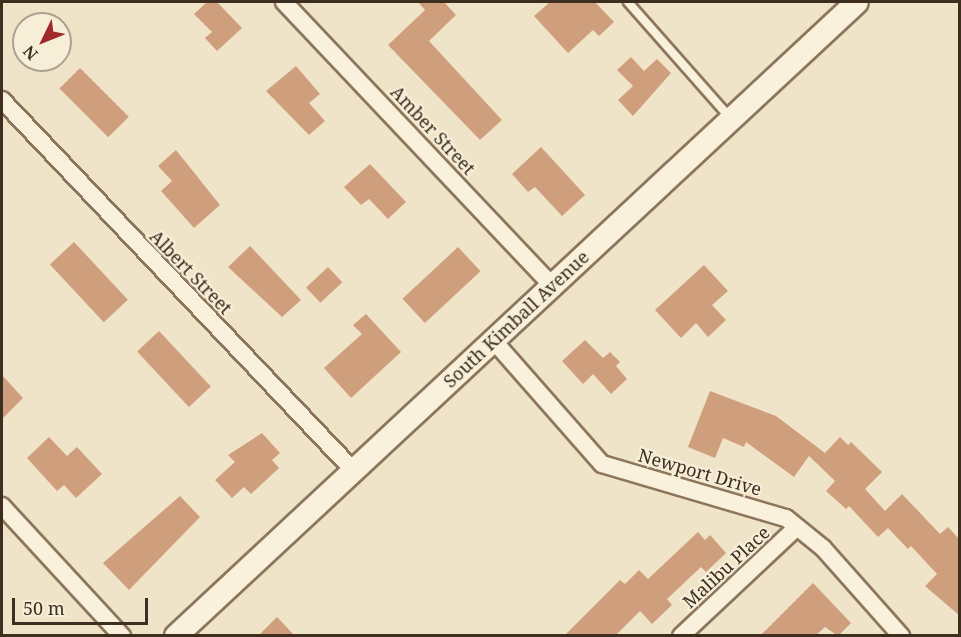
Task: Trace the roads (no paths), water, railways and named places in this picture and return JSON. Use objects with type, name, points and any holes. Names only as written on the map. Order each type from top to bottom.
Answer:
[{"type":"street","name":"Amber Street","points":[[284,2],[553,286]]},
{"type":"street","name":"South Kimball Avenue","points":[[176,636],[857,2]]},
{"type":"street","name":"Albert Street","points":[[2,100],[353,470]]},
{"type":"street","name":"Newport Drive","points":[[493,340],[602,464],[786,518],[901,636]]},
{"type":"street","points":[[2,506],[122,636]]},
{"type":"street","name":"Malibu Place","points":[[681,636],[797,527]]},
{"type":"lane","points":[[628,2],[732,120]]}]
